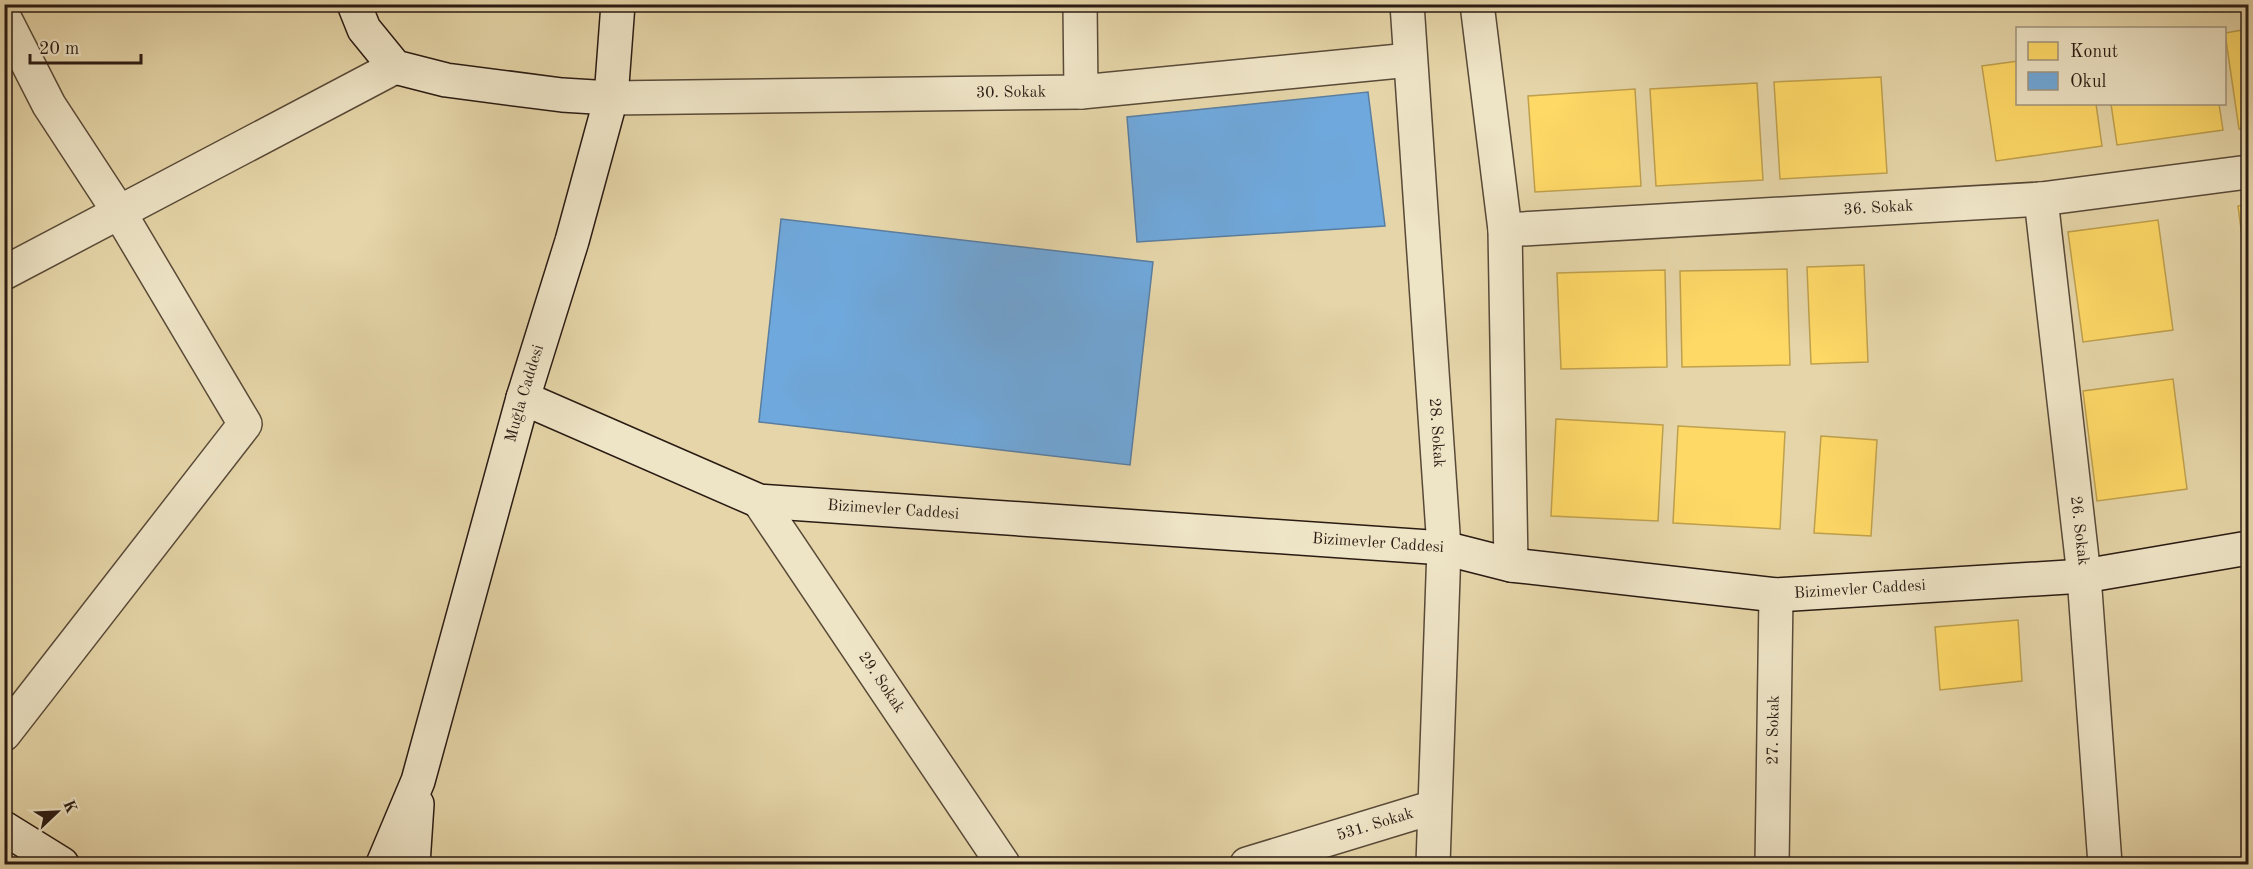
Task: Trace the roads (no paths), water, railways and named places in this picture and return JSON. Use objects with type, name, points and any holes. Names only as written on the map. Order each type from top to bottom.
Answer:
[{"type":"street","points":[[4,273],[395,68],[364,29],[354,4]]},
{"type":"street","name":"Muğla Caddesi","points":[[383,864],[418,781],[523,398],[572,241],[611,98],[618,4]]},
{"type":"street","points":[[1080,4],[1081,92]]},
{"type":"street","name":"28. Sokak","points":[[1407,4],[1444,549],[1433,864]]},
{"type":"street","points":[[1477,4],[1504,230],[1511,565]]},
{"type":"street","points":[[4,17],[49,105],[119,212],[245,424],[4,734]]},
{"type":"street","name":"30. Sokak","points":[[395,68],[446,80],[562,95],[611,98],[1081,92],[1410,60]]},
{"type":"street","name":"36. Sokak","points":[[1504,230],[2042,199],[2248,172]]},
{"type":"street","name":"26. Sokak","points":[[2042,199],[2084,576],[2105,864]]},
{"type":"street","name":"Bizimevler Caddesi","points":[[523,398],[759,501],[1444,549],[1511,565],[1776,595],[2084,576],[2248,548]]},
{"type":"street","name":"29. Sokak","points":[[759,501],[1004,864]]},
{"type":"street","name":"27. Sokak","points":[[1772,864],[1776,595]]},
{"type":"street","name":"Muğla Caddesi","points":[[413,864],[418,781]]},
{"type":"street","name":"531. Sokak","points":[[1247,864],[1434,807]]},
{"type":"street","points":[[4,828],[62,864]]}]
